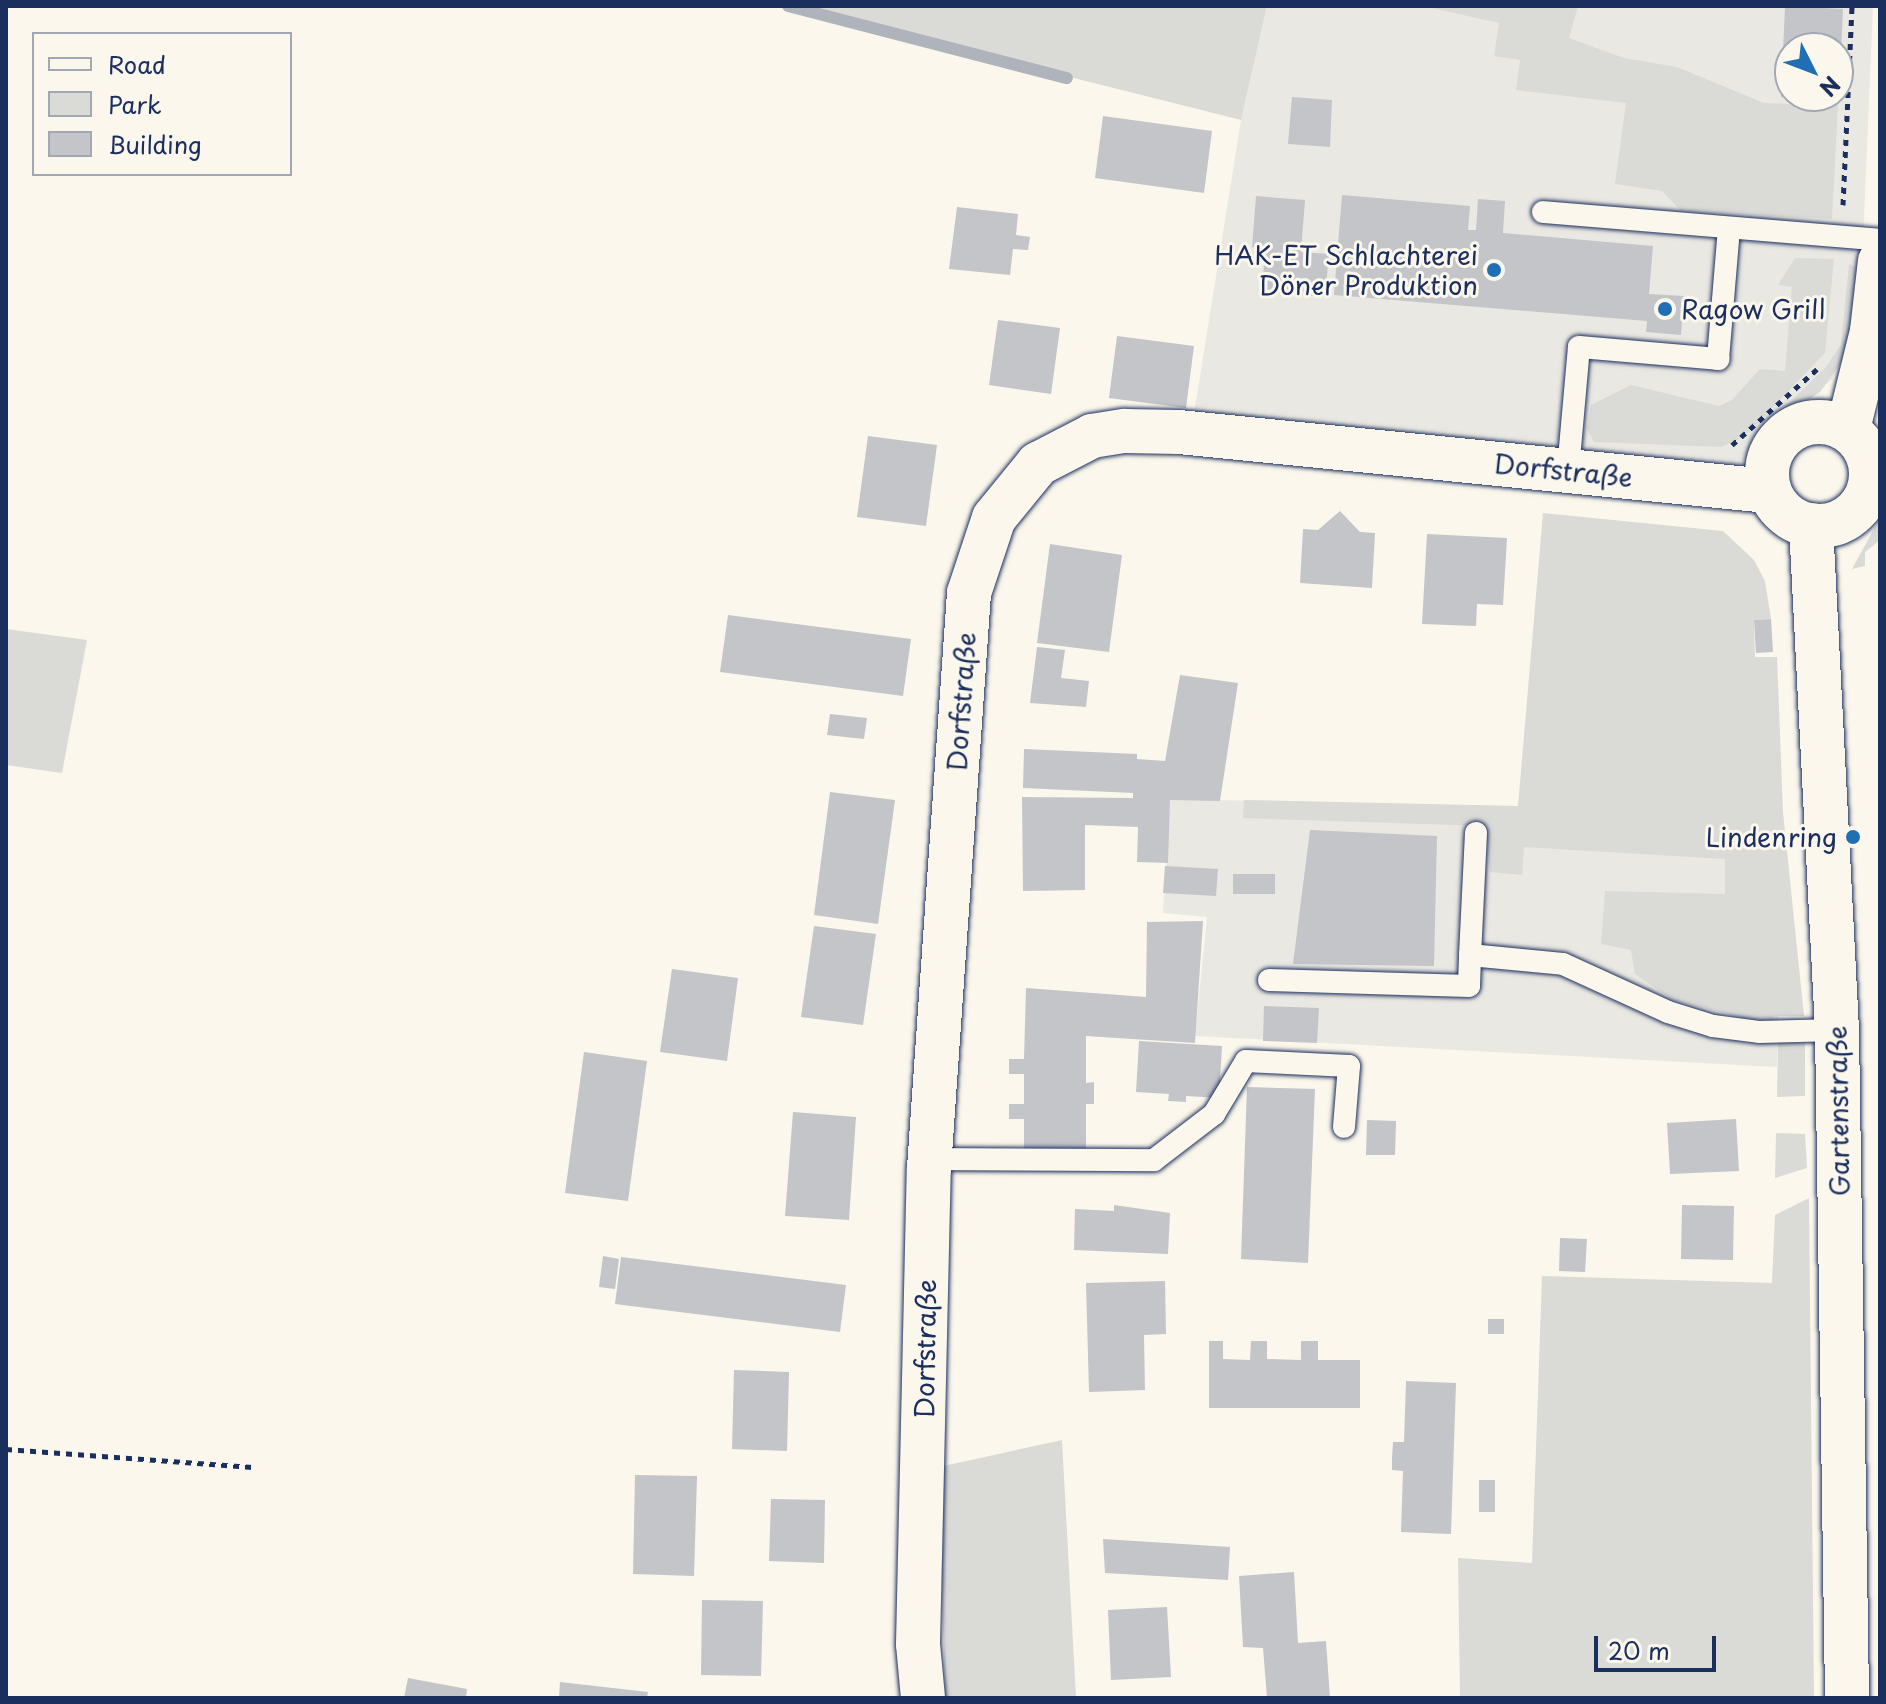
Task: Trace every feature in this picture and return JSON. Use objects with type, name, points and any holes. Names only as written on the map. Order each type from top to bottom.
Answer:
[{"type":"street","points":[[1848,429],[1872,331],[1880,261]]},
{"type":"street","points":[[1816,422],[1848,429],[1864,447],[1876,483],[1863,503],[1845,519],[1811,525],[1787,516],[1768,491],[1769,458],[1785,434],[1816,422]]},
{"type":"street","name":"Dorfstraße","points":[[923,1698],[918,1644],[930,1159],[969,593],[994,518],[1038,464],[1092,436],[1125,431],[1768,491]]},
{"type":"street","name":"Gartenstraße","points":[[1811,525],[1837,1030],[1847,1698]]},
{"type":"lane","points":[[1543,212],[1880,240]]},
{"type":"lane","points":[[1568,470],[1579,347],[1718,359],[1729,228]]},
{"type":"lane","points":[[1269,980],[1469,986],[1476,833]]},
{"type":"lane","points":[[1470,955],[1563,964],[1668,1012],[1713,1026],[1759,1032],[1837,1030]]},
{"type":"lane","points":[[930,1159],[1154,1160],[1214,1114],[1246,1061],[1349,1066],[1344,1127]]},
{"type":"path","points":[[1841,237],[1852,6]]},
{"type":"path","points":[[1728,448],[1822,365]]},
{"type":"path","points":[[6,1449],[252,1467]]},
{"type":"shaded area","points":[[1267,6],[1873,6],[1861,288],[1832,379],[1801,406],[1766,426],[1758,445],[1738,466],[1726,469],[1193,420],[1241,120]]},
{"type":"shaded area","points":[[1170,799],[1783,812],[1777,1067],[1195,1036],[1207,917],[1163,913]]},
{"type":"green space","points":[[788,6],[1267,6],[1241,120]]},
{"type":"green space","points":[[1423,6],[1578,6],[1569,38],[1624,58],[1677,67],[1764,103],[1774,103],[1774,112],[1838,112],[1832,219],[1681,211],[1662,191],[1615,184],[1626,103],[1516,90],[1520,60],[1494,56],[1499,23]]},
{"type":"green space","points":[[1795,258],[1834,259],[1825,353],[1744,437],[1721,447],[1594,442],[1587,429],[1591,405],[1631,385],[1719,406],[1732,400],[1760,369],[1785,371],[1792,287],[1778,285]]},
{"type":"green space","points":[[1849,264],[1862,269],[1844,359],[1820,392],[1776,422],[1758,445],[1752,439],[1825,368],[1841,345]]},
{"type":"green space","points":[[1543,513],[1723,531],[1754,560],[1765,581],[1771,619],[1754,620],[1755,657],[1777,657],[1783,812],[1804,1016],[1774,1016],[1772,1025],[1673,1000],[1635,974],[1631,950],[1601,944],[1605,891],[1725,894],[1725,859],[1524,847],[1522,875],[1490,872],[1486,826],[1243,818],[1244,800],[1518,806]]},
{"type":"green space","points":[[1880,518],[1880,540],[1865,552],[1865,566],[1852,569]]},
{"type":"green space","points":[[6,629],[87,640],[62,773],[6,765]]},
{"type":"green space","points":[[1778,1041],[1805,1043],[1805,1096],[1777,1097]]},
{"type":"green space","points":[[1776,1133],[1805,1134],[1807,1168],[1775,1178]]},
{"type":"green space","points":[[1809,1198],[1814,1698],[1460,1698],[1458,1558],[1532,1563],[1542,1276],[1772,1283],[1775,1215]]},
{"type":"green space","points":[[1062,1440],[1076,1698],[945,1698],[939,1467]]},
{"type":"building","points":[[1785,6],[1843,9],[1842,32],[1784,32]]},
{"type":"building","points":[[1292,97],[1332,100],[1330,147],[1288,144]]},
{"type":"building","points":[[1103,116],[1212,131],[1204,193],[1095,178]]},
{"type":"building","name":"HAK-ET Schlachterei Döner Produktion","points":[[1342,195],[1470,206],[1468,230],[1476,230],[1478,199],[1505,201],[1503,233],[1653,246],[1649,294],[1684,296],[1681,335],[1646,332],[1647,321],[1334,295]]},
{"type":"building","points":[[1256,196],[1305,200],[1301,252],[1329,254],[1325,297],[1261,292],[1266,249],[1252,247]]},
{"type":"building","points":[[957,207],[1018,214],[1016,235],[1030,237],[1028,250],[1013,249],[1010,275],[949,269]]},
{"type":"building","points":[[998,320],[1060,328],[1051,394],[989,385]]},
{"type":"building","points":[[1117,336],[1194,346],[1186,408],[1109,398]]},
{"type":"building","points":[[868,436],[937,445],[926,526],[857,517]]},
{"type":"building","points":[[1340,511],[1360,532],[1375,533],[1372,588],[1300,583],[1303,529],[1318,530]]},
{"type":"building","points":[[1427,534],[1507,538],[1503,605],[1477,604],[1476,626],[1422,624]]},
{"type":"building","points":[[1050,544],[1122,555],[1109,652],[1037,643]]},
{"type":"building","points":[[728,615],[911,639],[903,696],[720,672]]},
{"type":"building","points":[[1771,619],[1773,652],[1756,653],[1754,620]]},
{"type":"building","points":[[1037,647],[1065,650],[1061,678],[1089,681],[1086,707],[1030,703]]},
{"type":"building","points":[[1180,675],[1238,683],[1220,801],[1170,800],[1168,863],[1137,862],[1138,827],[1085,825],[1085,890],[1023,891],[1022,797],[1133,798],[1133,793],[1023,788],[1024,749],[1137,754],[1137,759],[1165,761]]},
{"type":"building","points":[[830,714],[867,718],[864,739],[827,735]]},
{"type":"building","points":[[830,792],[895,800],[878,924],[814,915]]},
{"type":"building","points":[[1310,830],[1437,836],[1434,966],[1293,964]]},
{"type":"building","points":[[1165,866],[1218,869],[1216,896],[1163,893]]},
{"type":"building","points":[[1233,874],[1275,874],[1275,894],[1233,894]]},
{"type":"building","points":[[1203,921],[1195,1043],[1086,1036],[1086,1083],[1094,1082],[1094,1104],[1086,1104],[1086,1153],[1024,1153],[1024,1119],[1009,1119],[1009,1104],[1024,1104],[1024,1074],[1009,1074],[1009,1059],[1024,1059],[1026,988],[1146,997],[1147,922]]},
{"type":"building","points":[[814,926],[876,934],[863,1025],[801,1017]]},
{"type":"building","points":[[672,969],[738,978],[727,1061],[660,1052]]},
{"type":"building","points":[[1264,1006],[1319,1008],[1317,1043],[1263,1041]]},
{"type":"building","points":[[1139,1041],[1222,1046],[1219,1098],[1186,1096],[1186,1102],[1168,1101],[1169,1094],[1136,1092]]},
{"type":"building","points":[[584,1052],[647,1061],[628,1201],[565,1193]]},
{"type":"building","points":[[1247,1087],[1315,1089],[1308,1263],[1241,1259]]},
{"type":"building","points":[[793,1112],[856,1117],[849,1220],[785,1216]]},
{"type":"building","points":[[1736,1119],[1739,1171],[1670,1174],[1667,1123]]},
{"type":"building","points":[[1367,1120],[1396,1121],[1395,1155],[1366,1155]]},
{"type":"building","points":[[1114,1205],[1170,1213],[1168,1254],[1074,1250],[1075,1209],[1114,1211]]},
{"type":"building","points":[[1682,1205],[1734,1206],[1733,1260],[1681,1259]]},
{"type":"building","points":[[1560,1238],[1587,1239],[1585,1272],[1559,1271]]},
{"type":"building","points":[[603,1256],[619,1259],[615,1289],[599,1287]]},
{"type":"building","points":[[621,1257],[846,1285],[840,1332],[615,1304]]},
{"type":"building","points":[[1165,1281],[1166,1334],[1144,1335],[1145,1390],[1089,1392],[1086,1283]]},
{"type":"building","points":[[1488,1319],[1504,1319],[1504,1334],[1488,1334]]},
{"type":"building","points":[[1209,1341],[1223,1341],[1223,1359],[1250,1360],[1251,1341],[1267,1341],[1267,1359],[1301,1360],[1301,1341],[1318,1341],[1318,1360],[1360,1360],[1360,1408],[1209,1408]]},
{"type":"building","points":[[734,1370],[789,1372],[787,1451],[732,1449]]},
{"type":"building","points":[[1406,1381],[1456,1383],[1451,1534],[1401,1532],[1403,1471],[1392,1470],[1392,1458],[1393,1442],[1404,1442]]},
{"type":"building","points":[[635,1475],[697,1476],[694,1576],[633,1574]]},
{"type":"building","points":[[1479,1480],[1495,1480],[1495,1512],[1479,1512]]},
{"type":"building","points":[[771,1499],[825,1500],[824,1563],[769,1561]]},
{"type":"building","points":[[1103,1539],[1230,1547],[1228,1580],[1105,1573]]},
{"type":"building","points":[[1294,1572],[1298,1643],[1326,1641],[1330,1698],[1267,1698],[1263,1648],[1243,1647],[1239,1576]]},
{"type":"building","points":[[702,1600],[763,1601],[761,1676],[701,1675]]},
{"type":"building","points":[[1167,1607],[1171,1677],[1111,1680],[1108,1610]]},
{"type":"building","points":[[408,1678],[467,1689],[466,1698],[404,1698]]},
{"type":"building","points":[[560,1682],[648,1692],[647,1698],[559,1698]]},
{"type":"waterway","points":[[788,6],[1067,78]]},
{"type":"place","name":"HAK-ET Schlachterei Döner Produktion","points":[[1494,270]]},
{"type":"place","name":"Ragow Grill","points":[[1665,309]]},
{"type":"place","name":"Lindenring","points":[[1853,837]]}]
